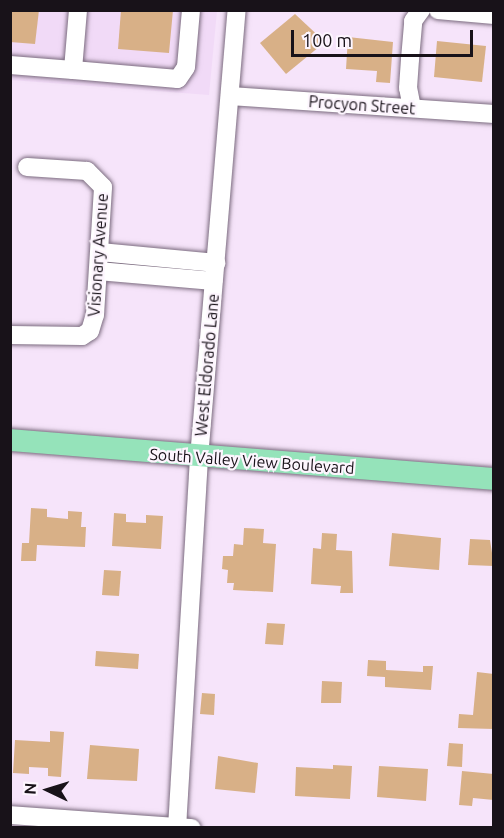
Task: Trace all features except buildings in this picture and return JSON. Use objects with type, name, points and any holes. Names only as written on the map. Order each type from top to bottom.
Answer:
[{"type":"main road","name":"South Valley View Boulevard","points":[[10,440],[199,458],[494,479]]},
{"type":"street","points":[[73,70],[78,10]]},
{"type":"street","points":[[10,65],[178,79],[186,68],[191,10]]},
{"type":"street","name":"West Eldorado Lane","points":[[182,827],[199,458],[237,10]]},
{"type":"street","points":[[412,108],[408,88],[413,21],[421,10]]},
{"type":"street","points":[[438,10],[494,15]]},
{"type":"street","name":"Procyon Street","points":[[230,96],[494,114]]},
{"type":"street","name":"Visionary Avenue","points":[[10,335],[71,338],[90,331],[100,252],[104,196],[99,179],[87,171],[27,167]]},
{"type":"street","points":[[100,252],[151,257],[215,272]]},
{"type":"street","points":[[150,275],[151,257]]},
{"type":"street","points":[[98,271],[150,275],[215,272]]},
{"type":"street","points":[[10,815],[182,827]]},
{"type":"shaded area","points":[[10,11],[217,11],[209,95],[11,80]]}]
